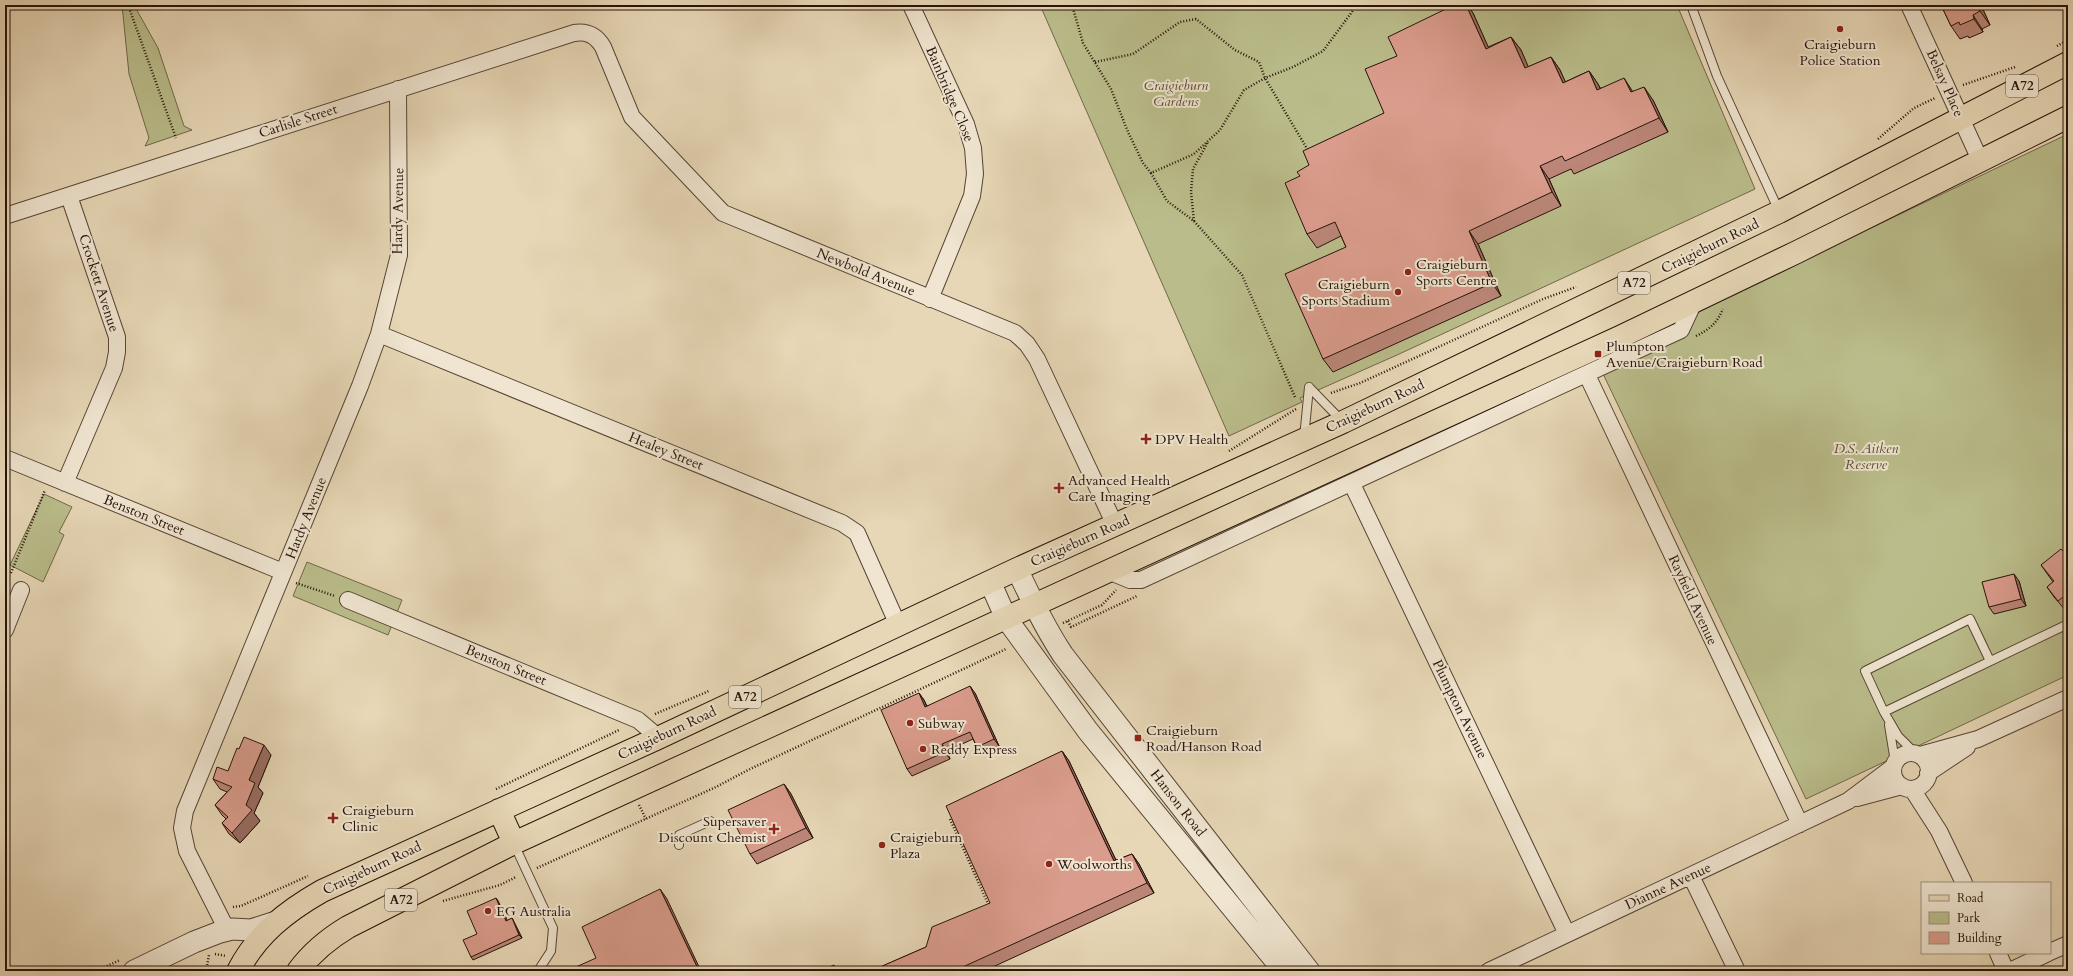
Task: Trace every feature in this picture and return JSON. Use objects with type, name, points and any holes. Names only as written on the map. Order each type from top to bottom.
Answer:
[{"type":"main road","name":"Craigieburn Road","points":[[238,971],[248,952],[276,922],[292,909],[322,891],[656,739],[990,582],[1343,422],[1779,212],[1968,113],[2061,55]]},
{"type":"main road","name":"A72","points":[[298,971],[312,953],[323,943],[348,927],[514,843],[1006,618],[1117,575],[1694,302],[1980,162],[2068,117]]},
{"type":"main road","points":[[499,810],[514,843]]},
{"type":"street","name":"Bainbridge Close","points":[[911,5],[966,124],[973,148],[975,174],[972,196],[930,298]]},
{"type":"street","name":"Belsay Place","points":[[1909,5],[1949,91],[1968,113],[1980,162]]},
{"type":"street","name":"Carlisle Street","points":[[5,216],[574,33],[583,32],[592,35]]},
{"type":"street","name":"Newbold Avenue","points":[[592,35],[603,47],[632,117],[723,213],[1015,333],[1027,344],[1036,359],[1115,525]]},
{"type":"street","name":"Hardy Avenue","points":[[227,930],[187,851],[182,828],[185,811],[360,386],[379,334],[399,255],[398,89]]},
{"type":"street","name":"Crockett Avenue","points":[[65,483],[114,368],[117,352],[117,337],[69,196]]},
{"type":"street","points":[[1117,575],[1137,581],[1147,578],[1587,375],[1681,330],[1694,302]]},
{"type":"street","name":"Healey Street","points":[[379,334],[842,523],[857,533],[898,625]]},
{"type":"street","name":"Rayfield Avenue","points":[[1587,375],[1800,824]]},
{"type":"street","name":"Benston Street","points":[[5,458],[283,572]]},
{"type":"street","name":"Plumpton Avenue","points":[[1352,484],[1567,934]]},
{"type":"street","name":"Hanson Road","points":[[1017,570],[1047,630],[1086,685],[1309,971]]},
{"type":"street","name":"Hanson Road","points":[[990,582],[1006,618],[1088,731],[1284,971]]},
{"type":"street","points":[[5,630],[21,590]]},
{"type":"street","name":"Benston Street","points":[[348,600],[638,720],[651,731],[656,739]]},
{"type":"street","name":"Dianne Avenue","points":[[1917,754],[1978,739],[2068,698]]},
{"type":"street","name":"Dianne Avenue","points":[[1489,971],[1848,801],[1917,782],[1978,739]]},
{"type":"street","points":[[1903,754],[1917,754],[1927,763],[1917,782],[1894,778],[1894,764],[1903,754]]},
{"type":"street","name":"Dianne Avenue","points":[[1848,801],[1894,764]]},
{"type":"street","points":[[1917,782],[1964,882]]},
{"type":"street","points":[[1691,876],[1737,971]]},
{"type":"street","points":[[134,971],[194,942],[227,930],[251,930],[276,922]]},
{"type":"street","points":[[2051,952],[2068,944]]},
{"type":"street","points":[[1998,954],[2006,971]]},
{"type":"street","points":[[2010,971],[2047,954]]},
{"type":"lane","points":[[1691,5],[1717,76],[1779,212]]},
{"type":"lane","points":[[1304,440],[1303,405],[1309,387],[1343,422]]},
{"type":"lane","points":[[1894,764],[1889,723],[1865,671],[1970,619],[1990,661]]},
{"type":"lane","points":[[1884,712],[2068,624]]},
{"type":"lane","points":[[1889,723],[1917,754]]},
{"type":"lane","points":[[678,845],[679,835],[710,821]]},
{"type":"lane","points":[[514,843],[553,928],[551,951],[538,971]]},
{"type":"path","points":[[128,5],[176,138]]},
{"type":"path","points":[[1072,5],[1083,43],[1111,89],[1128,132],[1143,163],[1151,173],[1167,201],[1194,221],[1242,275],[1303,405],[1224,454]]},
{"type":"path","points":[[1151,173],[1194,154],[1220,130],[1244,90],[1265,78],[1293,67],[1323,51],[1357,5]]},
{"type":"path","points":[[1094,62],[1133,54],[1180,22],[1196,19],[1235,50],[1259,62],[1265,78],[1310,153]]},
{"type":"path","points":[[2061,55],[2068,40]]},
{"type":"path","points":[[1874,142],[1914,108],[1949,91],[2018,66]]},
{"type":"path","points":[[1194,221],[1191,192],[1193,169],[1209,140]]},
{"type":"path","points":[[1320,398],[1360,383],[1543,300],[1578,286]]},
{"type":"path","points":[[11,573],[47,485]]},
{"type":"path","points":[[283,572],[299,584],[348,600]]},
{"type":"path","points":[[1047,630],[1102,605],[1117,575]]},
{"type":"path","points":[[442,902],[500,885],[716,787],[748,770],[1022,641]]},
{"type":"path","points":[[654,714],[712,690]]},
{"type":"path","points":[[497,789],[620,730]]},
{"type":"path","points":[[950,818],[992,912]]},
{"type":"path","points":[[206,971],[210,953]]},
{"type":"green space","points":[[122,5],[134,5],[158,48],[184,126],[192,130],[145,146],[149,138],[129,74]]},
{"type":"green space","name":"Craigieburn Sports Centre","points":[[1040,5],[1677,5],[1755,189],[1397,355],[1300,398],[1302,402],[1229,436]]},
{"type":"green space","name":"D.S. Aitken Reserve","points":[[2068,134],[2068,675],[1806,799],[1596,359]]},
{"type":"green space","points":[[44,494],[72,507],[59,532],[64,535],[43,582],[10,565]]},
{"type":"green space","points":[[307,562],[402,600],[388,635],[293,596]]},
{"type":"building","points":[[1454,5],[1466,5],[1486,49],[1511,37],[1525,68],[1551,57],[1563,83],[1589,71],[1597,90],[1624,78],[1631,92],[1644,87],[1659,118],[1565,161],[1562,156],[1540,166],[1552,192],[1469,231],[1492,283],[1323,359],[1285,274],[1346,247],[1335,222],[1307,234],[1285,183],[1300,176],[1297,172],[1309,165],[1303,151],[1384,113],[1365,69],[1397,56],[1388,37]]},
{"type":"building","points":[[1941,5],[1977,5],[1980,11],[1973,15],[1974,19],[1960,25],[1959,22],[1951,26]]},
{"type":"building","points":[[2068,547],[2068,593],[2058,601],[2047,587],[2054,581],[2041,565],[2061,549],[2063,551]]},
{"type":"building","points":[[2014,574],[2021,599],[1989,607],[1982,582]]},
{"type":"building","points":[[970,686],[994,739],[977,747],[970,732],[942,744],[945,752],[907,769],[881,710],[919,693],[925,707]]},
{"type":"building","points":[[244,737],[264,745],[249,780],[255,783],[246,805],[252,810],[232,833],[222,823],[228,817],[215,805],[232,787],[213,779],[217,767],[228,771],[237,748],[239,749]]},
{"type":"building","points":[[1062,751],[1114,861],[1132,854],[1147,883],[954,971],[871,971],[926,947],[932,927],[990,903],[946,806]]},
{"type":"building","name":"Supersaver Discount Chemist","points":[[784,784],[806,828],[750,854],[728,810]]},
{"type":"building","points":[[660,889],[699,971],[567,971],[596,958],[582,927]]},
{"type":"building","points":[[496,898],[506,921],[512,918],[519,935],[471,957],[463,940],[477,934],[467,911]]},
{"type":"building","points":[[834,965],[837,971],[820,971]]},
{"type":"place","name":"Craigieburn Police Station","points":[[1840,29]]},
{"type":"place","name":"Craigieburn Sports Centre","points":[[1408,272]]},
{"type":"place","name":"Craigieburn Sports Stadium","points":[[1398,292]]},
{"type":"place","name":"Plumpton Avenue/Craigieburn Road","points":[[1598,354]]},
{"type":"place","name":"DPV Health","points":[[1146,439]]},
{"type":"place","name":"Advanced Health Care Imaging","points":[[1059,488]]},
{"type":"place","name":"Subway","points":[[910,723]]},
{"type":"place","name":"Craigieburn Road/Hanson Road","points":[[1138,738]]},
{"type":"place","name":"Reddy Express","points":[[923,749]]},
{"type":"place","name":"Craigieburn Clinic","points":[[333,818]]},
{"type":"place","name":"Supersaver Discount Chemist","points":[[774,829]]},
{"type":"place","name":"Craigieburn Plaza","points":[[882,845]]},
{"type":"place","name":"Woolworths","points":[[1049,864]]},
{"type":"place","name":"EG Australia","points":[[488,911]]},
{"type":"park label","name":"Craigieburn Gardens","points":[[1176,94]]}]
